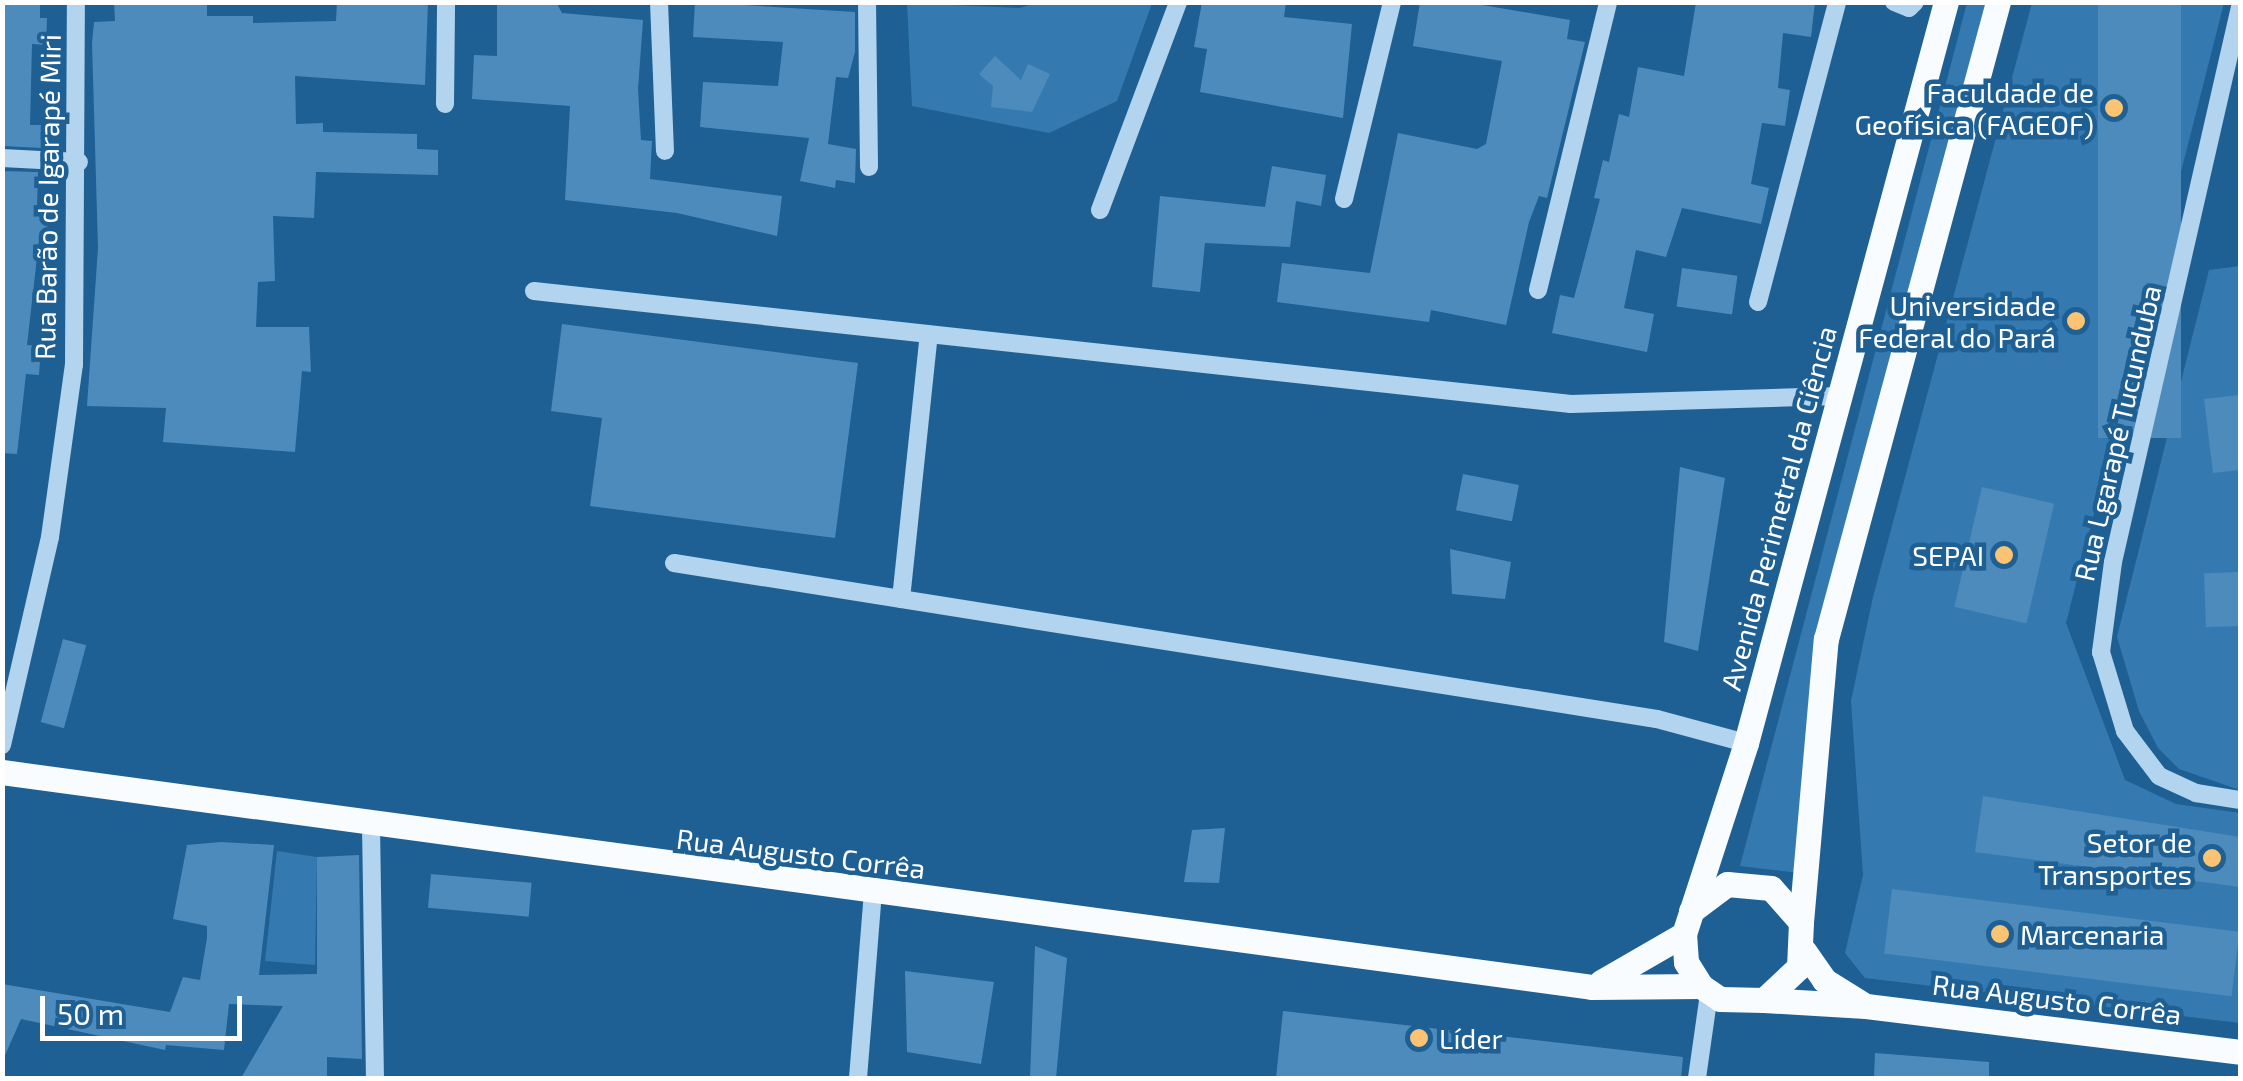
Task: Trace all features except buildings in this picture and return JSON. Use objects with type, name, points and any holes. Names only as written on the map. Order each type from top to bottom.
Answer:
[{"type":"main road","name":"Avenida Perimetral da Ciência","points":[[1688,922],[1746,744],[1946,2]]},
{"type":"main road","points":[[1688,922],[1686,962],[1705,990],[1735,1003],[1764,1000],[1785,987],[1804,951],[1801,922],[1826,639],[1998,2]]},
{"type":"main road","name":"Rua Augusto Corrêa","points":[[2,772],[873,894],[1592,987],[1705,990]]},
{"type":"main road","points":[[1592,987],[1688,922],[1707,894],[1750,881],[1772,888],[1801,922]]},
{"type":"main road","name":"Rua Augusto Corrêa","points":[[1804,951],[1824,980],[1866,1006]]},
{"type":"main road","name":"Rua Augusto Corrêa","points":[[1764,1000],[1866,1006],[2240,1052]]},
{"type":"street","name":"Rua Barão de Igarapé Miri","points":[[2,745],[50,537],[67,422],[79,162],[76,2]]},
{"type":"street","points":[[445,104],[446,2]]},
{"type":"street","points":[[660,2],[665,151]]},
{"type":"street","points":[[866,2],[870,167]]},
{"type":"street","points":[[1100,210],[1178,2]]},
{"type":"street","points":[[1344,199],[1392,2]]},
{"type":"street","points":[[1538,290],[1608,2]]},
{"type":"street","points":[[1758,302],[1837,2]]},
{"type":"street","points":[[1894,2],[1909,8],[1915,2]]},
{"type":"street","name":"Rua Lgarapé Tucunduba","points":[[2240,7],[2113,562],[2100,652],[2125,731],[2159,776],[2196,793],[2240,800]]},
{"type":"street","points":[[2,158],[79,162]]},
{"type":"street","points":[[534,291],[1572,404],[1839,396]]},
{"type":"street","points":[[901,599],[928,334]]},
{"type":"street","points":[[674,563],[1656,719],[1746,744]]},
{"type":"street","points":[[371,826],[375,1078]]},
{"type":"street","points":[[858,1078],[873,894]]},
{"type":"street","points":[[1698,1078],[1705,990]]},
{"type":"shaded area","points":[[1039,2],[1152,3],[1117,101],[1049,133],[912,106],[907,3],[1020,8]]},
{"type":"shaded area","points":[[1967,3],[1990,3],[1820,638],[1800,873],[1740,866]]},
{"type":"shaded area","name":"Universidade Federal do Pará","points":[[2032,3],[2224,3],[2066,623],[2125,780],[2176,804],[2240,813],[2240,1023],[1865,978],[1845,953],[1863,875],[1851,701],[1873,597]]},
{"type":"shaded area","points":[[2240,266],[2240,790],[2179,769],[2158,748],[2139,711],[2117,637],[2209,270]]},
{"type":"shaded area","points":[[277,851],[317,857],[315,965],[265,961]]},
{"type":"place","name":"Faculdade de Geofísica (FAGEOF)","points":[[2114,108]]},
{"type":"place","name":"Universidade Federal do Pará","points":[[2076,321]]},
{"type":"place","name":"SEPAI","points":[[2004,555]]},
{"type":"place","name":"Setor de Transportes","points":[[2212,858]]},
{"type":"place","name":"Marcenaria","points":[[2000,934]]},
{"type":"place","name":"Líder","points":[[1419,1038]]}]
